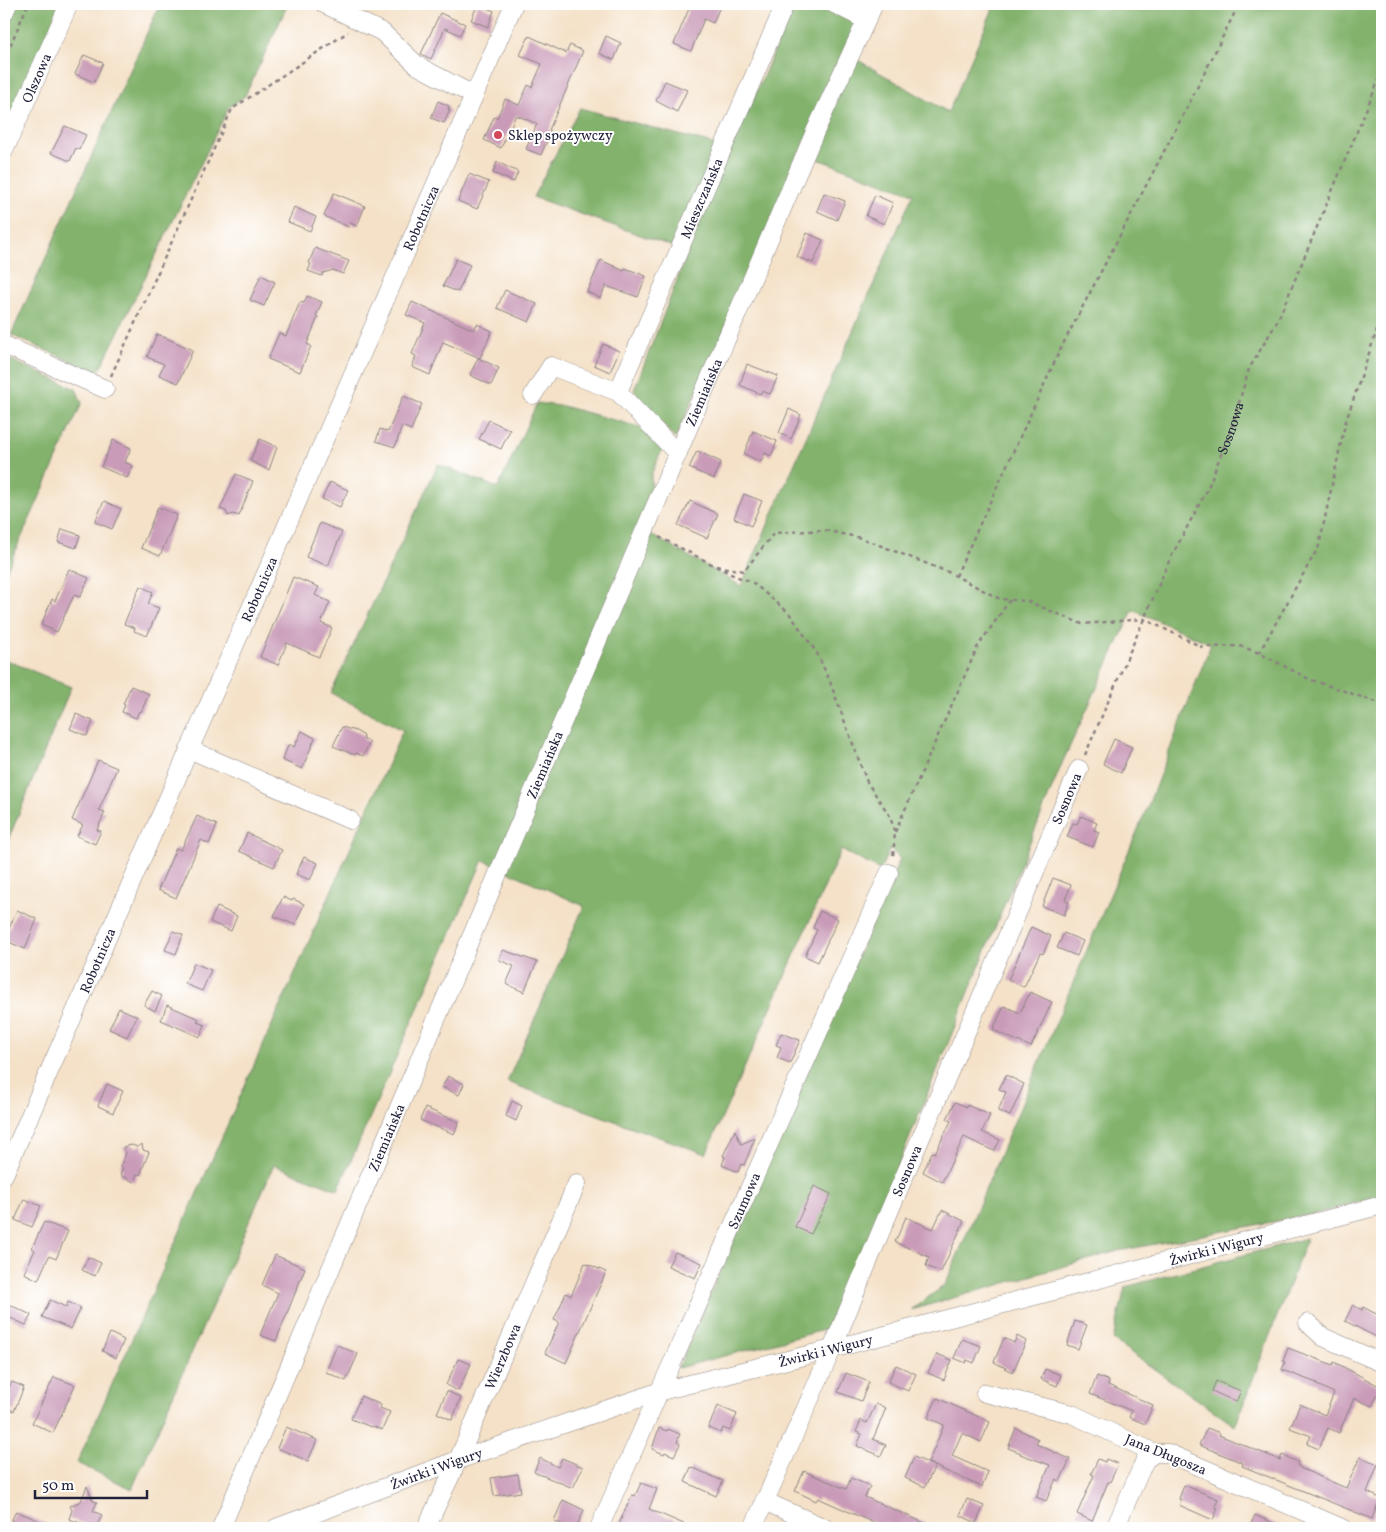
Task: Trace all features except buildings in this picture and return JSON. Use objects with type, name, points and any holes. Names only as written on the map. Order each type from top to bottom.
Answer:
[{"type":"street","points":[[4,13],[8,4]]},
{"type":"street","name":"Olszowa","points":[[4,151],[69,4]]},
{"type":"street","points":[[324,4],[364,25],[382,32],[418,66],[473,95]]},
{"type":"street","name":"Robotnicza","points":[[4,1175],[514,4]]},
{"type":"street","name":"Mieszczańska","points":[[618,392],[785,4]]},
{"type":"street","points":[[834,4],[866,20]]},
{"type":"street","name":"Ziemiańska","points":[[221,1528],[504,858],[810,143],[874,4]]},
{"type":"street","points":[[4,345],[106,389]]},
{"type":"street","points":[[533,395],[551,366],[618,392],[678,454]]},
{"type":"street","points":[[189,748],[350,820]]},
{"type":"street","name":"Sosnowa","points":[[753,1528],[832,1349],[1079,769]]},
{"type":"street","name":"Szumowa","points":[[599,1528],[661,1392],[888,873]]},
{"type":"street","name":"Wierzbowa","points":[[426,1528],[458,1460],[577,1183]]},
{"type":"street","name":"Żwirki i Wigury","points":[[276,1528],[458,1460],[661,1392],[1382,1205]]},
{"type":"street","points":[[1308,1323],[1324,1337],[1382,1363]]},
{"type":"street","name":"Jana Długosza","points":[[985,1393],[1072,1414],[1155,1453],[1168,1453],[1342,1528]]},
{"type":"street","points":[[1115,1528],[1145,1460],[1155,1453]]},
{"type":"street","points":[[764,1501],[825,1528]]},
{"type":"path","points":[[4,60],[28,4]]},
{"type":"path","points":[[956,576],[1061,348],[1194,96],[1239,4]]},
{"type":"path","points":[[106,389],[232,110],[354,28],[364,25]]},
{"type":"path","name":"Sosnowa","points":[[1079,769],[1170,559],[1207,490],[1231,429],[1249,369],[1278,320],[1382,72]]},
{"type":"path","points":[[1259,653],[1319,546],[1345,424],[1382,315]]},
{"type":"path","points":[[646,530],[735,576],[752,582],[789,613],[817,654],[830,682],[867,782],[890,816],[894,833],[893,858],[888,873]]},
{"type":"path","points":[[716,566],[744,571],[774,533],[824,530],[861,538],[956,576],[1000,598],[1027,602],[1082,624],[1144,619],[1202,647],[1240,646],[1259,653],[1309,679],[1382,704]]},
{"type":"path","points":[[894,833],[978,646],[1010,600]]},
{"type":"green space","points":[[4,4],[63,4],[4,137]]},
{"type":"green space","points":[[160,4],[288,4],[245,96],[229,107],[98,373],[11,335]]},
{"type":"green space","points":[[795,4],[870,4],[856,59],[948,112],[995,4],[1382,4],[1382,1196],[1314,1214],[1118,1251],[911,1310],[945,1285],[1147,808],[1211,644],[1133,610],[1063,761],[832,1328],[678,1368],[900,859],[890,849],[880,870],[841,850],[706,1154],[507,1082],[584,906],[483,860],[338,1190],[274,1165],[132,1489],[77,1463],[403,730],[331,693],[438,464],[498,488],[537,403],[566,407],[647,429],[662,450],[651,475],[652,497],[639,528],[741,586],[913,194],[804,154],[675,439],[634,390],[688,252],[533,197],[580,108],[731,149]]},
{"type":"green space","points":[[4,357],[76,389],[82,403],[4,576]]},
{"type":"green space","points":[[4,659],[71,687],[4,850]]},
{"type":"green space","points":[[1307,1238],[1235,1426],[1113,1340],[1125,1287]]},
{"type":"place","name":"Sklep spożywczy","points":[[498,135]]}]
